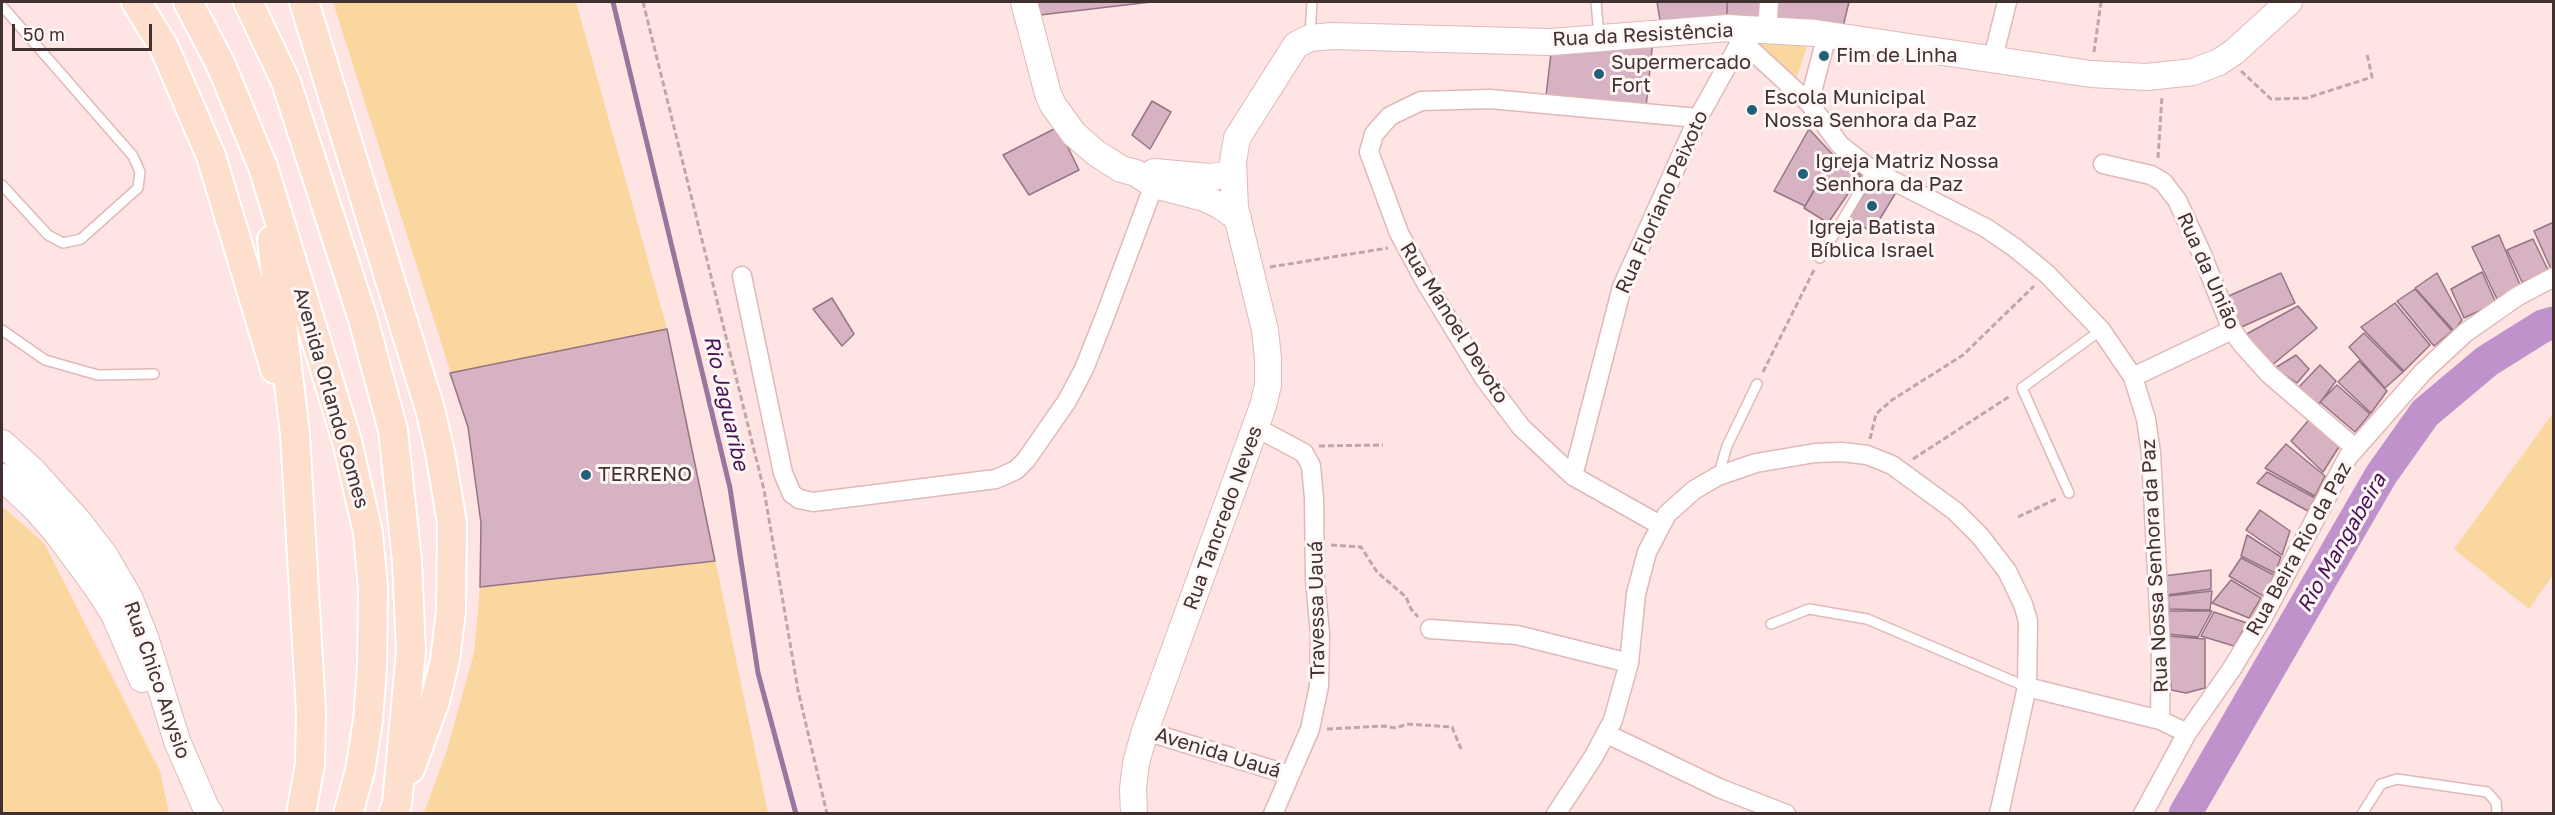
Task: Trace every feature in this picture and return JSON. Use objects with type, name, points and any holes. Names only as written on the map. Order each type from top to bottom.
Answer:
[{"type":"main road","points":[[136,2],[164,47],[211,156],[242,267],[295,434]]},
{"type":"main road","name":"Avenida Orlando Gomes","points":[[188,2],[221,65],[263,167],[347,441],[368,533],[374,598],[372,668],[368,720],[360,771],[348,813]]},
{"type":"main road","name":"Avenida Orlando Gomes","points":[[248,2],[293,103],[363,319],[393,430],[407,561],[411,651],[395,809]]},
{"type":"main road","points":[[304,2],[430,409],[452,523],[451,611],[445,660],[435,701],[395,809]]},
{"type":"main road","points":[[263,167],[295,434],[311,712],[310,764],[301,813]]},
{"type":"street","points":[[1024,2],[1043,81],[1053,105],[1074,134],[1091,149],[1121,169],[1150,177],[1219,204],[1238,218]]},
{"type":"street","points":[[1767,31],[1769,2]]},
{"type":"street","points":[[1993,58],[2007,2]]},
{"type":"street","name":"Rua da Resistência","points":[[1311,38],[1405,36],[1551,42],[1599,38],[1735,35],[1767,31],[1827,35],[2091,74],[2163,76],[2200,70],[2227,58],[2289,2]]},
{"type":"street","name":"Rua Nossa Senhora da Paz","points":[[1735,35],[1809,103],[1840,145],[1872,170],[1986,228],[2047,274],[2101,330],[2133,377],[2146,419],[2151,453],[2162,650],[2160,720]]},
{"type":"street","name":"Rua Floriano Peixoto","points":[[1573,476],[1622,287],[1735,35]]},
{"type":"street","points":[[1809,103],[1827,35]]},
{"type":"street","points":[[1238,218],[1232,174],[1238,138],[1293,48],[1311,38]]},
{"type":"street","name":"Rua Manoel Devoto","points":[[1660,525],[1573,476],[1521,427],[1484,378],[1406,246],[1369,152],[1374,134],[1390,116],[1421,101],[1490,99],[1698,118]]},
{"type":"street","name":"Rua da União","points":[[2103,164],[2141,172],[2156,178],[2177,200],[2202,252],[2232,330],[2269,374],[2355,447]]},
{"type":"street","points":[[1150,177],[1210,177],[1232,174]]},
{"type":"street","points":[[742,276],[783,473],[792,494],[799,499],[813,502],[996,479],[1016,470],[1026,460],[1067,401],[1084,369],[1150,177]]},
{"type":"street","name":"Rua Tancredo Neves","points":[[1134,813],[1133,789],[1136,763],[1145,731],[1257,428],[1268,385],[1265,330],[1238,218]]},
{"type":"street","name":"Rua Beira Rio da Paz","points":[[2144,813],[2187,733],[2231,670],[2262,619],[2331,486],[2355,447],[2423,372],[2465,333],[2517,296],[2553,277]]},
{"type":"street","points":[[2133,377],[2232,330]]},
{"type":"street","points":[[1257,428],[1300,449]]},
{"type":"street","name":"Rua Chico Anysio","points":[[2,443],[33,471],[79,522],[105,556],[129,597],[146,637],[177,741],[210,813]]},
{"type":"street","name":"Travessa Uauá","points":[[1273,813],[1310,729],[1317,697],[1320,658],[1312,473],[1308,459],[1300,449]]},
{"type":"street","points":[[1556,813],[1607,734],[1619,703],[1629,663],[1636,594],[1647,552],[1660,525],[1675,506],[1718,476],[1756,463],[1815,453],[1857,453],[1878,459],[1903,473],[1955,511],[1980,536],[2007,571],[2028,621],[2030,664],[2027,687],[1999,813]]},
{"type":"street","name":"Rua Chico Anysio","points":[[2,477],[36,509],[57,533],[114,614],[167,742],[191,813]]},
{"type":"street","points":[[1430,629],[1517,635],[1629,663]]},
{"type":"street","points":[[2027,687],[2160,720],[2187,733]]},
{"type":"street","name":"Avenida Uauá","points":[[1145,731],[1290,775]]},
{"type":"street","points":[[1607,734],[1719,788],[1786,813]]},
{"type":"street","points":[[284,813],[310,764]]},
{"type":"lane","points":[[1311,38],[1312,2]]},
{"type":"lane","points":[[1596,2],[1599,38]]},
{"type":"lane","points":[[2,6],[134,156],[140,172],[138,188],[81,239],[63,243],[48,236],[2,185]]},
{"type":"lane","points":[[1820,258],[1872,170]]},
{"type":"lane","points":[[2,330],[45,360],[98,375],[154,374]]},
{"type":"lane","points":[[2069,493],[2022,388],[2101,330]]},
{"type":"lane","points":[[1718,476],[1727,446],[1757,384]]},
{"type":"lane","points":[[1771,624],[1809,609],[1867,619],[2027,687]]},
{"type":"lane","points":[[2362,813],[2380,784],[2397,779],[2487,792],[2496,802],[2497,813]]},
{"type":"path","points":[[643,2],[764,490],[798,690],[826,813]]},
{"type":"path","points":[[2091,74],[2102,2]]},
{"type":"path","points":[[2227,58],[2271,99],[2307,98],[2372,77],[2367,54]]},
{"type":"path","points":[[2156,178],[2163,76]]},
{"type":"path","points":[[1251,270],[1406,246]]},
{"type":"path","points":[[1757,384],[1820,258]]},
{"type":"path","points":[[1878,459],[1869,443],[1876,414],[1892,400],[1963,355],[2047,274]]},
{"type":"path","points":[[1903,473],[1909,462],[2022,388]]},
{"type":"path","points":[[1300,449],[1326,445],[1383,445]]},
{"type":"path","points":[[2018,517],[2069,493]]},
{"type":"path","points":[[1316,545],[1361,547],[1377,572],[1389,585],[1406,597],[1411,609],[1430,629]]},
{"type":"path","points":[[1310,729],[1384,726],[1396,728],[1407,724],[1452,728],[1461,749]]},
{"type":"shaded area","points":[[333,2],[576,2],[667,329],[768,813],[424,813],[447,750],[474,653],[480,587],[481,523],[468,427]]},
{"type":"shaded area","points":[[1745,34],[1809,39],[1797,77]]},
{"type":"shaded area","points":[[2551,416],[2554,418],[2553,575],[2529,609],[2454,549]]},
{"type":"shaded area","points":[[2,506],[44,543],[160,771],[169,813],[2,813]]},
{"type":"building","points":[[1038,2],[1151,2],[1040,15]]},
{"type":"building","points":[[1657,2],[1727,2],[1727,18],[1660,20]]},
{"type":"building","points":[[1727,2],[1760,2],[1759,20],[1727,18]]},
{"type":"building","points":[[1772,2],[1849,2],[1842,31],[1769,21]]},
{"type":"building","name":"Supermercado Fort","points":[[1653,40],[1646,107],[1546,96],[1551,53]]},
{"type":"building","points":[[1152,101],[1171,112],[1150,149],[1132,135]]},
{"type":"building","points":[[1058,127],[1079,170],[1029,195],[1003,155]]},
{"type":"building","name":"Igreja Matriz Nossa Senhora da Paz","points":[[1809,129],[1834,156],[1805,206],[1774,191]]},
{"type":"building","points":[[1833,158],[1861,175],[1828,223],[1804,208]]},
{"type":"building","name":"Igreja Batista Bíblica Israel","points":[[1873,180],[1895,194],[1872,232],[1849,218]]},
{"type":"building","points":[[2554,222],[2554,268],[2551,269],[2534,231]]},
{"type":"building","points":[[2499,235],[2520,285],[2497,299],[2472,247]]},
{"type":"building","points":[[2533,239],[2549,272],[2522,282],[2507,250]]},
{"type":"building","points":[[2482,272],[2496,303],[2464,318],[2451,289]]},
{"type":"building","points":[[2281,273],[2295,303],[2237,329],[2224,298]]},
{"type":"building","points":[[2437,273],[2462,320],[2454,331],[2415,288]]},
{"type":"building","points":[[2415,289],[2452,331],[2434,346],[2397,301]]},
{"type":"building","points":[[832,298],[854,334],[842,346],[813,309]]},
{"type":"building","points":[[2395,303],[2430,345],[2404,371],[2361,327]]},
{"type":"building","points":[[2298,306],[2317,328],[2271,366],[2243,336]]},
{"type":"building","name":"TERRENO","points":[[667,329],[715,561],[480,587],[481,523],[468,427],[450,373]]},
{"type":"building","points":[[2364,333],[2403,372],[2385,388],[2349,347]]},
{"type":"building","points":[[2296,355],[2309,369],[2297,383],[2275,368]]},
{"type":"building","points":[[2359,361],[2387,391],[2371,413],[2338,382]]},
{"type":"building","points":[[2320,365],[2336,381],[2319,404],[2298,388]]},
{"type":"building","points":[[2337,385],[2370,414],[2355,432],[2320,402]]},
{"type":"building","points":[[2312,416],[2342,442],[2323,472],[2291,441]]},
{"type":"building","points":[[2286,444],[2325,476],[2315,496],[2265,468]]},
{"type":"building","points":[[2267,472],[2315,498],[2308,511],[2257,483]]},
{"type":"building","points":[[2260,510],[2290,531],[2282,555],[2246,530]]},
{"type":"building","points":[[2247,535],[2281,557],[2275,573],[2241,556]]},
{"type":"building","points":[[2241,558],[2274,575],[2263,596],[2229,576]]},
{"type":"building","points":[[2211,570],[2211,589],[2167,595],[2164,576]]},
{"type":"building","points":[[2231,580],[2261,598],[2249,618],[2212,603]]},
{"type":"building","points":[[2212,591],[2210,610],[2169,609],[2168,596]]},
{"type":"building","points":[[2169,611],[2212,611],[2198,637],[2167,634]]},
{"type":"building","points":[[2214,612],[2247,623],[2234,646],[2201,636]]},
{"type":"building","points":[[2168,636],[2205,639],[2205,688],[2186,693],[2171,690]]},
{"type":"waterway","name":"Rio Jaguaribe","points":[[613,2],[730,488],[758,673],[796,814]]},
{"type":"waterway","name":"Rio Mangabeira","points":[[2185,814],[2381,475],[2425,413],[2487,361],[2543,326],[2554,323]]},
{"type":"place","name":"Fim de Linha","points":[[1824,56]]},
{"type":"place","name":"Supermercado Fort","points":[[1599,74]]},
{"type":"place","name":"Escola Municipal Nossa Senhora da Paz","points":[[1752,110]]},
{"type":"place","name":"Igreja Matriz Nossa Senhora da Paz","points":[[1803,174]]},
{"type":"place","name":"Igreja Batista Bíblica Israel","points":[[1872,206]]},
{"type":"place","name":"TERRENO","points":[[586,475]]}]
